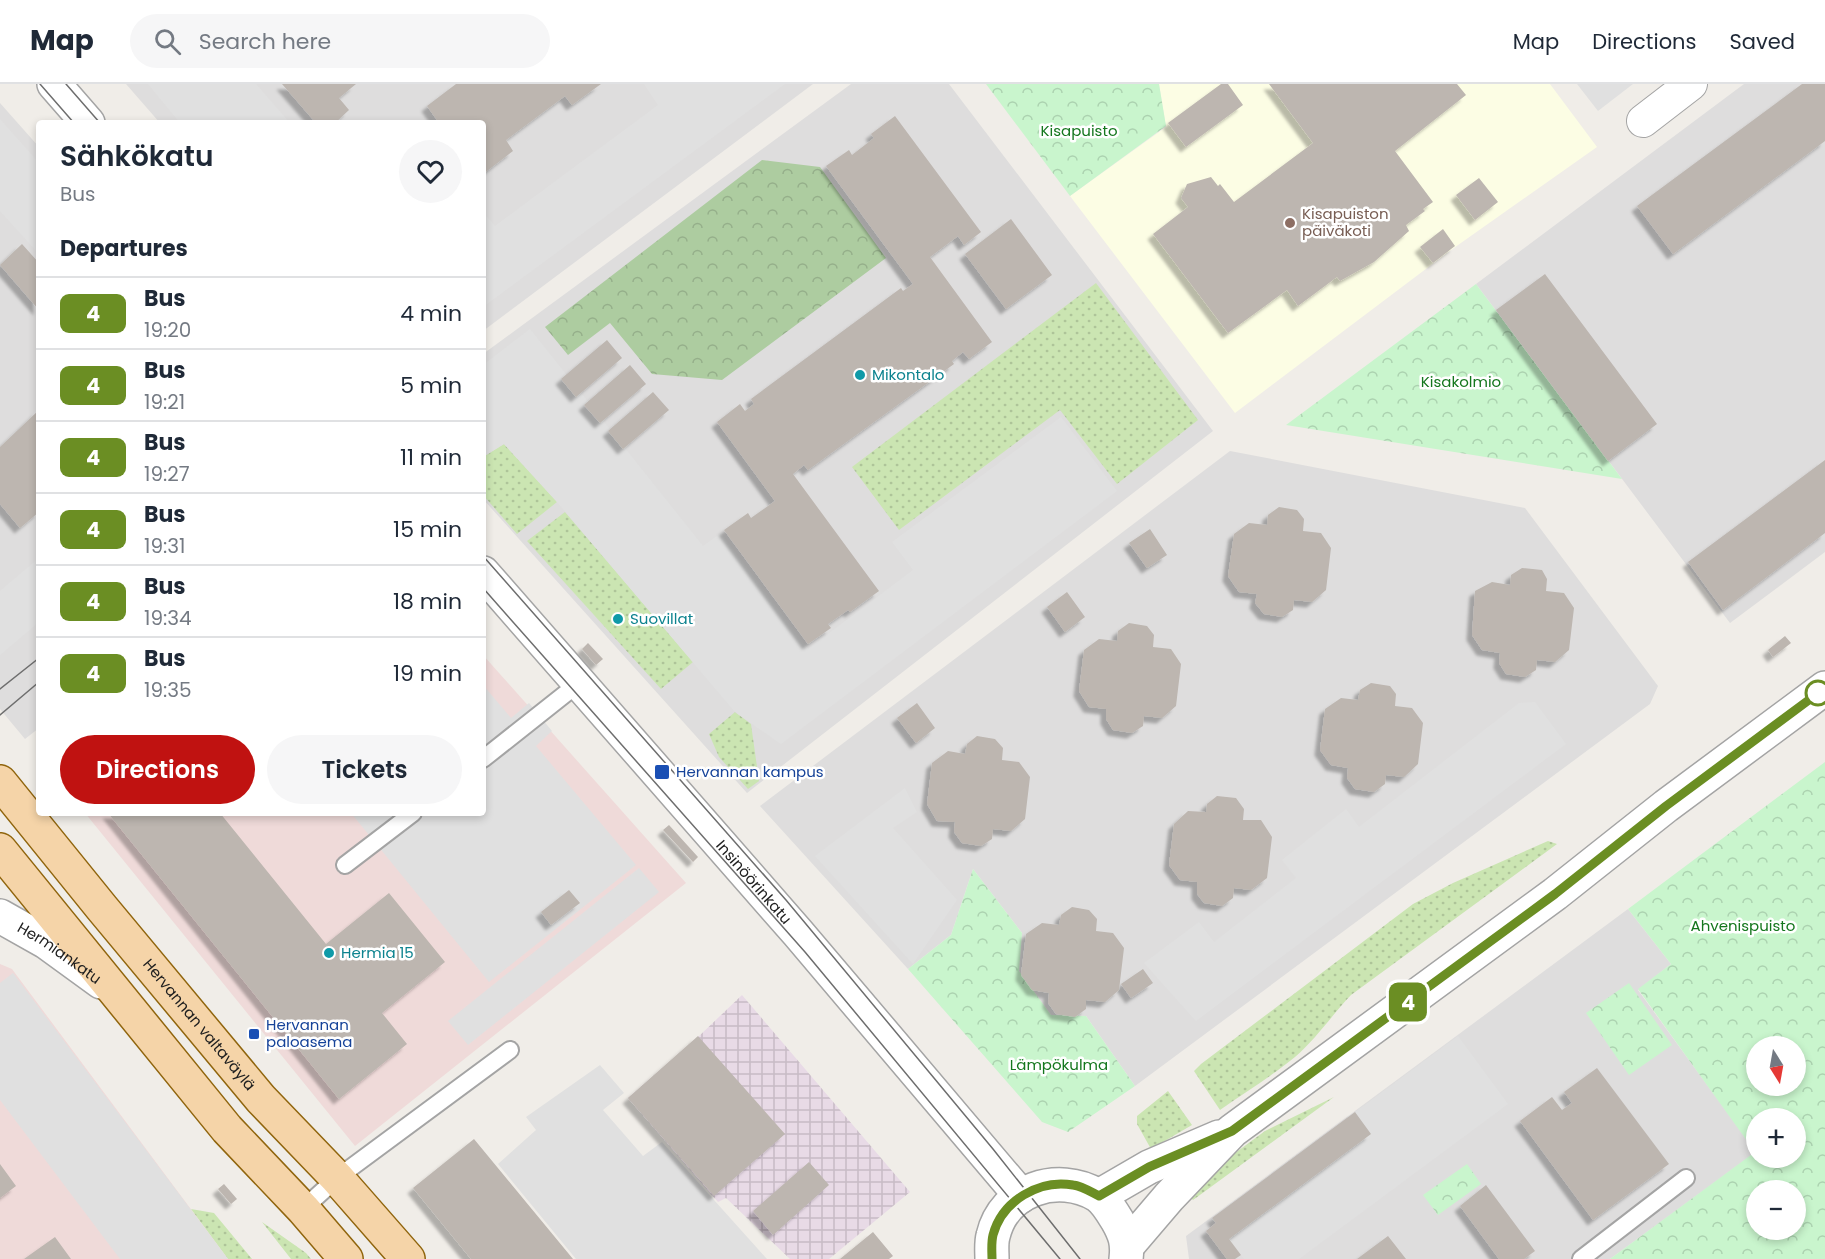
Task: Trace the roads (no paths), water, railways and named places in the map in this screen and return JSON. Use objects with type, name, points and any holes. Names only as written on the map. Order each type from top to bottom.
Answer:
[{"type":"main road","name":"Hervannan valtaväylä","points":[[6,801],[109,917],[261,1099],[338,1178],[408,1259]]},
{"type":"main road","points":[[0,849],[227,1129],[303,1209],[346,1259]]},
{"type":"street","points":[[54,84],[85,120]]},
{"type":"street","points":[[1643,121],[1691,84]]},
{"type":"street","name":"Insinöörinkatu","points":[[486,576],[798,933],[1020,1196]]},
{"type":"street","points":[[1127,1252],[1169,1197],[1232,1131],[1555,894],[1666,806],[1825,688]]},
{"type":"street","name":"Hermiankatu","points":[[0,916],[46,942],[117,993]]},
{"type":"street","points":[[1099,1196],[1149,1167],[1232,1131]]},
{"type":"street","points":[[992,1259],[993,1236],[1004,1213],[1020,1196],[1047,1184],[1074,1185],[1099,1196],[1120,1225],[1127,1252]]},
{"type":"lane","points":[[486,757],[579,683]]},
{"type":"lane","points":[[345,866],[409,816]]},
{"type":"lane","points":[[303,1209],[338,1178],[510,1050]]},
{"type":"lane","points":[[1581,1259],[1686,1178]]},
{"type":"tram line","points":[[40,84],[71,120]]},
{"type":"tram line","points":[[66,84],[97,120]]},
{"type":"tram line","points":[[486,559],[786,900],[993,1149],[1080,1259]]},
{"type":"tram line","points":[[486,591],[805,952],[1060,1259]]},
{"type":"tram line","points":[[0,689],[36,660]]},
{"type":"tram line","points":[[0,715],[36,685]]},
{"type":"place","name":"Kisapuiston päiväkoti","points":[[1290,223]]},
{"type":"place","name":"Mikontalo","points":[[860,375]]},
{"type":"place","name":"Suovillat","points":[[618,619]]},
{"type":"place","name":"Hervannan kampus","points":[[662,772]]},
{"type":"place","name":"Hermia 15","points":[[329,953]]},
{"type":"place","name":"Hervannan paloasema","points":[[254,1034]]},
{"type":"park label","name":"Kisapuisto","points":[[1079,131]]},
{"type":"park label","name":"Kisakolmio","points":[[1461,382]]},
{"type":"park label","name":"Ahvenispuisto","points":[[1743,926]]},
{"type":"park label","name":"Lämpökulma","points":[[1059,1065]]}]
